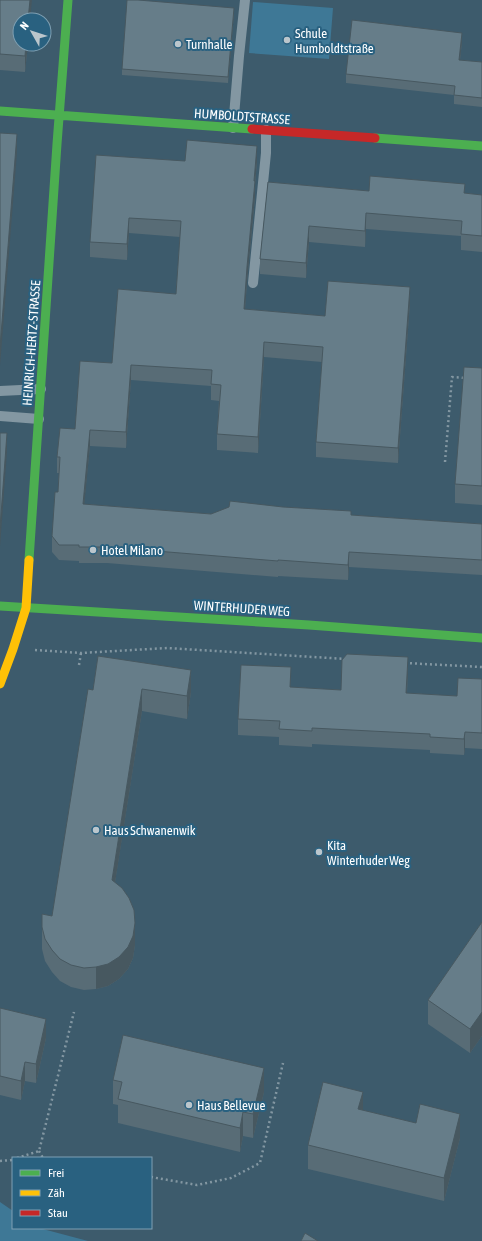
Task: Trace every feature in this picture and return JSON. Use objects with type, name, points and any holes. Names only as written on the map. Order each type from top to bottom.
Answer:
[{"type":"street","name":"HEINRICH-HERTZ-STRASSE","points":[[0,684],[26,608],[68,0]]},
{"type":"street","name":"HUMBOLDTSTRASSE","points":[[0,111],[482,146]]},
{"type":"street","name":"WINTERHUDER WEG","points":[[0,606],[309,625],[482,638]]},
{"type":"lane","points":[[233,128],[245,0]]},
{"type":"lane","points":[[253,283],[266,153],[266,130]]},
{"type":"lane","points":[[0,391],[41,389]]},
{"type":"lane","points":[[0,416],[39,418]]},
{"type":"path","points":[[445,462],[452,377],[467,378]]},
{"type":"path","points":[[13,649],[81,652],[167,648],[348,659]]},
{"type":"path","points":[[79,665],[81,652]]},
{"type":"path","points":[[403,662],[482,668]]},
{"type":"path","points":[[38,1151],[74,1012]]},
{"type":"path","points":[[152,1177],[197,1185],[231,1178],[260,1163],[283,1063]]},
{"type":"path","points":[[21,1157],[38,1151]]},
{"type":"path","points":[[38,1151],[42,1157]]},
{"type":"path","points":[[0,1161],[12,1160]]},
{"type":"shaded area","points":[[253,2],[333,8],[329,59],[249,53]]},
{"type":"shaded area","points":[[0,1202],[12,1210],[12,1229],[43,1229],[88,1241],[0,1241]]},
{"type":"building","points":[[0,0],[30,0],[29,12],[12,12],[12,52],[25,52],[25,56],[0,54]]},
{"type":"building","name":"Turnhalle","points":[[127,0],[234,8],[228,77],[122,69]]},
{"type":"building","points":[[352,20],[462,33],[459,60],[482,62],[482,98],[454,95],[455,86],[346,74]]},
{"type":"building","points":[[0,133],[17,134],[0,347]]},
{"type":"building","points":[[187,140],[257,146],[244,309],[325,316],[328,281],[410,287],[398,448],[316,442],[323,347],[264,342],[258,437],[217,434],[221,385],[211,384],[212,370],[131,365],[126,432],[90,430],[83,504],[211,514],[229,507],[230,501],[283,507],[351,511],[351,515],[482,524],[482,560],[349,552],[348,565],[278,561],[107,547],[79,547],[79,545],[59,545],[52,536],[55,492],[58,492],[60,457],[57,457],[60,428],[75,429],[80,361],[112,363],[118,289],[176,294],[181,221],[129,218],[127,244],[90,242],[96,155],[185,161]]},
{"type":"building","points":[[370,176],[465,184],[464,193],[482,195],[482,236],[461,234],[462,221],[366,213],[365,231],[309,226],[306,263],[260,259],[268,182],[369,191]]},
{"type":"building","points":[[464,367],[482,368],[482,486],[455,484]]},
{"type":"building","points":[[0,433],[7,433],[0,528]]},
{"type":"building","points":[[347,654],[408,657],[406,693],[457,696],[458,678],[482,679],[482,733],[465,732],[464,739],[430,737],[430,734],[312,728],[312,731],[279,729],[280,721],[238,719],[241,665],[291,667],[290,687],[341,690],[342,660]]},
{"type":"building","name":"Haus Schwanenwik","points":[[98,656],[191,670],[187,696],[142,689],[112,880],[122,888],[129,898],[134,910],[135,923],[133,936],[128,947],[119,957],[108,964],[84,968],[71,965],[60,959],[52,950],[45,939],[42,927],[42,914],[52,916],[88,689],[93,690]]},
{"type":"building","points":[[482,922],[482,1012],[470,1029],[428,1000]]},
{"type":"building","points":[[0,1008],[46,1019],[36,1064],[25,1062],[21,1081],[0,1076]]},
{"type":"building","name":"Haus Bellevue","points":[[123,1035],[264,1068],[253,1114],[243,1112],[240,1128],[118,1099],[122,1082],[113,1080]]},
{"type":"building","points":[[323,1082],[363,1092],[358,1109],[416,1123],[420,1104],[460,1114],[444,1178],[308,1145]]},
{"type":"building","points":[[305,1233],[318,1241],[301,1241]]},
{"type":"traffic: fast","points":[[29,560],[68,0]]},
{"type":"traffic: fast","points":[[0,111],[252,129]]},
{"type":"traffic: fast","points":[[375,138],[482,146]]},
{"type":"traffic: fast","points":[[0,606],[309,625],[482,638]]},
{"type":"traffic: slow","points":[[0,684],[26,608],[29,560]]},
{"type":"traffic: jam","points":[[252,129],[375,138]]},
{"type":"place","name":"Schule Humboldtstraße","points":[[287,40]]},
{"type":"place","name":"Turnhalle","points":[[178,44]]},
{"type":"place","name":"Hotel Milano","points":[[93,550]]},
{"type":"place","name":"Haus Schwanenwik","points":[[96,830]]},
{"type":"place","name":"Kita Winterhuder Weg","points":[[319,852]]},
{"type":"place","name":"Haus Bellevue","points":[[189,1105]]}]
